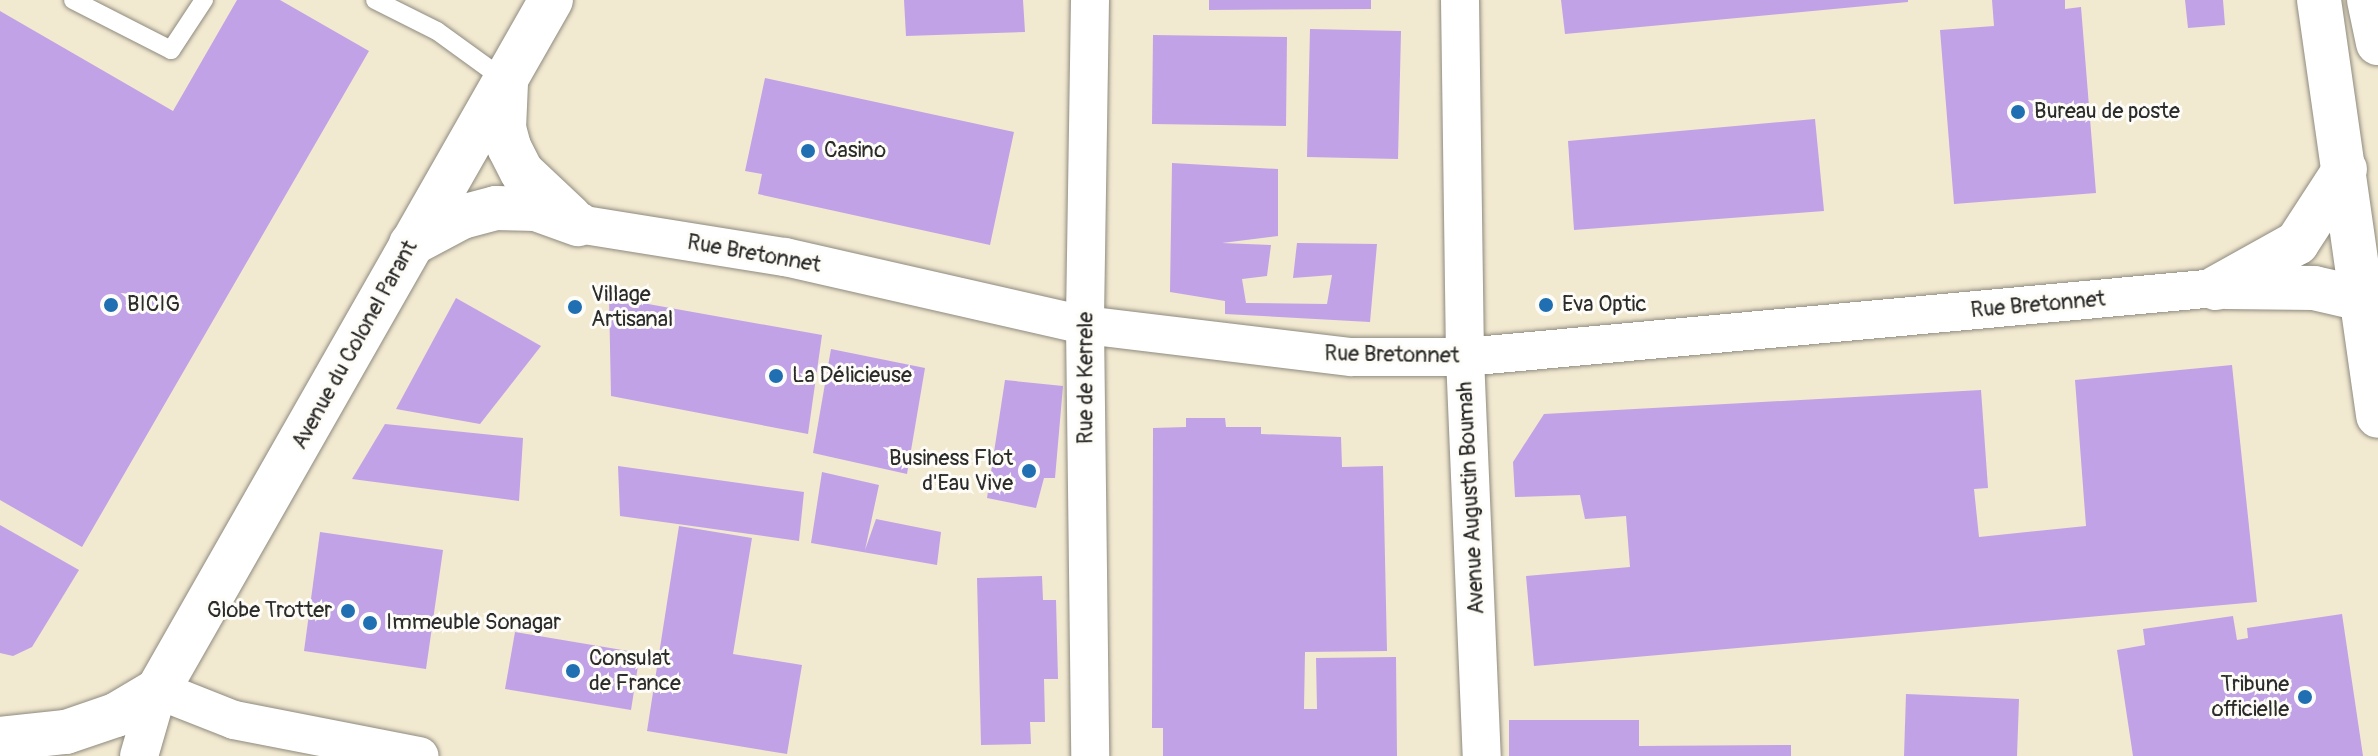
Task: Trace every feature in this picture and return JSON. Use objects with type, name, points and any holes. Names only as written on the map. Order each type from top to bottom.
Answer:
[{"type":"main road","name":"Avenue du Colonel Parant","points":[[158,690],[551,0]]},
{"type":"main road","points":[[2319,0],[2345,169],[2370,303],[2378,416]]},
{"type":"main road","points":[[2369,0],[2378,43]]},
{"type":"main road","points":[[506,81],[504,128],[509,147],[543,196],[578,224]]},
{"type":"main road","points":[[2216,288],[2297,243],[2345,169]]},
{"type":"main road","points":[[411,244],[462,217],[496,208],[536,209],[578,224]]},
{"type":"main road","points":[[2216,288],[2314,288],[2370,303]]},
{"type":"main road","points":[[0,739],[50,744],[116,715],[158,690]]},
{"type":"street","name":"Rue de Kerrele","points":[[1090,0],[1085,325],[1090,756]]},
{"type":"street","name":"Avenue Augustin Boumah","points":[[1460,0],[1465,357],[1482,756]]},
{"type":"street","name":"Rue Bretonnet","points":[[578,224],[785,257],[1085,325],[1351,357],[1465,357],[2216,288]]},
{"type":"street","points":[[139,756],[158,690],[234,720],[420,756]]},
{"type":"lane","points":[[73,0],[171,50],[204,0]]},
{"type":"lane","points":[[375,0],[437,31],[506,81]]},
{"type":"building","name":"BICIG","points":[[237,0],[280,0],[369,51],[82,547],[0,500],[0,11],[173,111]]},
{"type":"building","points":[[904,0],[1023,0],[1025,32],[906,36]]},
{"type":"building","points":[[1209,0],[1371,0],[1371,9],[1209,10]]},
{"type":"building","points":[[1561,0],[1908,0],[1908,2],[1565,34]]},
{"type":"building","name":"Bureau de poste","points":[[1992,0],[2065,0],[2065,9],[2081,7],[2096,193],[1954,204],[1940,30],[1994,26]]},
{"type":"building","points":[[2185,0],[2223,0],[2225,25],[2188,28]]},
{"type":"building","points":[[1310,29],[1401,31],[1398,159],[1307,157]]},
{"type":"building","points":[[1153,35],[1287,37],[1286,126],[1152,124]]},
{"type":"building","points":[[765,78],[1014,132],[990,245],[758,194],[762,174],[745,171]]},
{"type":"building","points":[[1815,119],[1824,211],[1574,230],[1568,141]]},
{"type":"building","points":[[1172,163],[1278,169],[1278,236],[1222,243],[1271,245],[1267,276],[1242,279],[1246,303],[1327,304],[1332,275],[1293,278],[1297,243],[1377,244],[1370,322],[1225,314],[1225,301],[1170,292]]},
{"type":"building","points":[[609,297],[822,335],[808,434],[611,396]]},
{"type":"building","points":[[456,298],[541,346],[480,424],[396,409]]},
{"type":"building","points":[[831,349],[925,368],[907,474],[813,453]]},
{"type":"building","points":[[2232,365],[2257,602],[1534,666],[1526,576],[1630,567],[1626,516],[1585,519],[1580,495],[1515,497],[1513,462],[1544,414],[1981,390],[1988,488],[1974,489],[1979,537],[2086,526],[2075,380]]},
{"type":"building","points":[[1005,380],[1063,386],[1055,478],[1044,478],[1036,508],[987,498]]},
{"type":"building","points":[[1186,418],[1225,418],[1226,427],[1261,427],[1261,434],[1341,437],[1342,467],[1383,466],[1387,651],[1305,652],[1304,709],[1317,709],[1316,658],[1396,657],[1397,756],[1163,756],[1163,728],[1152,728],[1153,428],[1186,427]]},
{"type":"building","points":[[385,424],[523,438],[519,501],[352,479]]},
{"type":"building","points":[[618,466],[804,492],[799,541],[620,516]]},
{"type":"building","points":[[822,472],[879,485],[865,550],[876,519],[941,532],[937,565],[811,543]]},
{"type":"building","points":[[0,525],[79,570],[32,647],[13,656],[0,653]]},
{"type":"building","points":[[679,526],[752,538],[733,654],[802,665],[787,754],[647,731]]},
{"type":"building","name":"Immeuble Sonagar","points":[[320,532],[443,550],[426,669],[304,651]]},
{"type":"building","points":[[1042,576],[1043,600],[1056,600],[1058,679],[1044,679],[1045,722],[1030,722],[1031,744],[981,745],[977,578]]},
{"type":"building","points":[[2342,614],[2363,756],[2133,756],[2117,650],[2145,645],[2143,629],[2233,616],[2237,640],[2248,638],[2247,628]]},
{"type":"building","name":"Consulat de France","points":[[515,632],[640,653],[631,710],[505,689]]},
{"type":"building","points":[[1906,694],[2019,699],[2017,756],[1904,756]]},
{"type":"building","points":[[1509,720],[1639,720],[1639,746],[1791,745],[1791,756],[1509,756]]},
{"type":"place","name":"Bureau de poste","points":[[2018,112]]},
{"type":"place","name":"Casino","points":[[808,151]]},
{"type":"place","name":"BICIG","points":[[111,305]]},
{"type":"place","name":"Eva Optic","points":[[1546,305]]},
{"type":"place","name":"Village Artisanal","points":[[575,307]]},
{"type":"place","name":"La Délicieuse","points":[[776,376]]},
{"type":"place","name":"Business Flot d'Eau Vive","points":[[1029,471]]},
{"type":"place","name":"Globe Trotter","points":[[348,611]]},
{"type":"place","name":"Immeuble Sonagar","points":[[370,623]]},
{"type":"place","name":"Consulat de France","points":[[573,671]]},
{"type":"place","name":"Tribune officielle","points":[[2305,697]]}]
